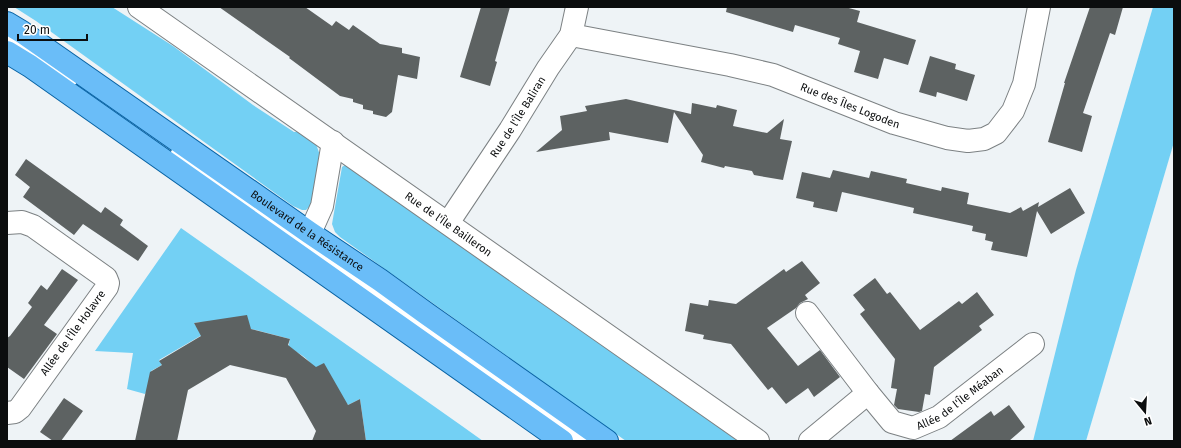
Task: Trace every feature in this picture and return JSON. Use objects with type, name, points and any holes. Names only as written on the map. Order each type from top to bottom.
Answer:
[{"type":"main road","name":"Boulevard de la Résistance","points":[[7,22],[380,280],[607,441]]},
{"type":"main road","points":[[11,48],[37,70],[562,441]]},
{"type":"street","name":"Rue de l'Île Bailleron","points":[[139,7],[164,14],[333,142],[758,441]]},
{"type":"street","name":"Rue de l'Île Baliran","points":[[448,223],[571,35],[577,7]]},
{"type":"street","name":"Rue des Îles Logoden","points":[[571,35],[730,65],[773,75],[894,123],[947,138],[968,141],[984,139],[996,133],[1013,111],[1024,84],[1038,7]]},
{"type":"street","points":[[7,26],[11,48],[57,68],[583,441]]},
{"type":"street","points":[[310,233],[322,206],[333,142]]},
{"type":"street","name":"Allée de l'Île Holavre","points":[[7,413],[15,412],[20,408],[107,287],[108,283],[106,278],[33,226],[22,222],[8,228]]},
{"type":"street","name":"Allée de l'Île Méaban","points":[[807,313],[892,422],[913,428],[939,417],[1033,344]]},
{"type":"street","points":[[810,441],[868,393]]},
{"type":"shaded area","points":[[14,7],[112,7],[173,46],[253,105],[294,132],[305,131],[316,144],[321,158],[314,200],[311,205],[306,210],[293,206],[36,21]]},
{"type":"shaded area","points":[[1153,7],[1174,7],[1174,142],[1086,441],[1033,441],[1076,270]]},
{"type":"shaded area","points":[[345,165],[350,166],[738,441],[626,441],[340,237],[335,232],[332,224],[342,167]]},
{"type":"shaded area","points":[[181,228],[483,441],[366,441],[360,399],[348,405],[306,358],[288,348],[290,339],[244,327],[201,322],[194,323],[202,335],[159,360],[162,365],[151,371],[154,379],[145,394],[127,389],[133,353],[95,351]]},
{"type":"building","points":[[219,7],[305,7],[332,26],[336,21],[349,30],[353,25],[380,44],[402,48],[402,53],[420,57],[417,79],[398,75],[392,112],[386,117],[373,114],[373,111],[363,109],[363,105],[353,102],[353,99],[340,96],[289,58],[290,57]]},
{"type":"building","points":[[481,7],[510,7],[495,61],[497,62],[490,86],[460,77]]},
{"type":"building","points":[[727,7],[845,7],[860,11],[857,22],[916,40],[908,65],[884,58],[878,79],[854,72],[860,51],[838,44],[840,38],[795,25],[793,32],[726,12]]},
{"type":"building","points":[[1090,7],[1123,7],[1115,35],[1110,33],[1083,113],[1092,116],[1082,152],[1048,142],[1064,83]]},
{"type":"building","points":[[930,56],[956,64],[955,69],[975,75],[967,101],[937,92],[936,97],[919,92]]},
{"type":"building","points":[[626,99],[691,114],[692,103],[716,108],[717,105],[737,110],[733,126],[767,133],[784,119],[780,139],[792,141],[783,180],[754,175],[752,171],[725,166],[724,168],[701,162],[703,155],[674,112],[668,143],[609,132],[610,140],[536,152],[562,130],[560,116],[587,111],[585,106]]},
{"type":"building","points":[[26,159],[101,213],[105,207],[123,220],[120,225],[148,246],[138,261],[83,224],[74,235],[23,197],[30,187],[15,175]]},
{"type":"building","points":[[833,170],[869,178],[871,171],[907,179],[906,183],[941,191],[942,187],[969,193],[967,204],[1010,213],[1021,207],[1023,211],[1039,202],[1038,207],[1070,188],[1085,213],[1051,234],[1037,211],[1027,257],[991,250],[993,242],[985,240],[986,234],[972,231],[973,226],[913,213],[914,208],[842,192],[837,212],[813,207],[814,202],[796,198],[802,172],[830,178]]},
{"type":"building","points":[[802,261],[820,283],[805,295],[808,299],[800,303],[796,308],[767,328],[798,366],[820,350],[840,377],[814,397],[808,388],[786,404],[772,387],[768,390],[731,344],[703,339],[704,335],[685,331],[690,303],[708,306],[709,300],[736,304],[784,269],[786,272]]},
{"type":"building","points":[[62,269],[78,280],[44,325],[57,334],[24,379],[7,367],[7,338],[32,307],[28,303],[41,285],[47,290]]},
{"type":"building","points":[[875,278],[887,294],[890,292],[920,330],[959,301],[962,304],[977,292],[994,315],[979,326],[982,330],[934,367],[930,395],[925,394],[922,411],[919,412],[898,409],[894,405],[897,389],[891,388],[895,359],[860,314],[865,310],[853,295]]},
{"type":"building","points":[[247,315],[251,329],[290,339],[288,345],[316,367],[324,363],[348,405],[360,399],[366,441],[312,441],[316,431],[286,378],[230,365],[188,390],[177,441],[135,441],[150,372],[162,365],[159,361],[201,336],[194,323]]},
{"type":"building","points":[[64,398],[83,411],[61,441],[53,441],[40,432]]},
{"type":"building","points":[[1009,405],[1025,427],[1009,441],[950,441],[991,411],[994,416]]}]
